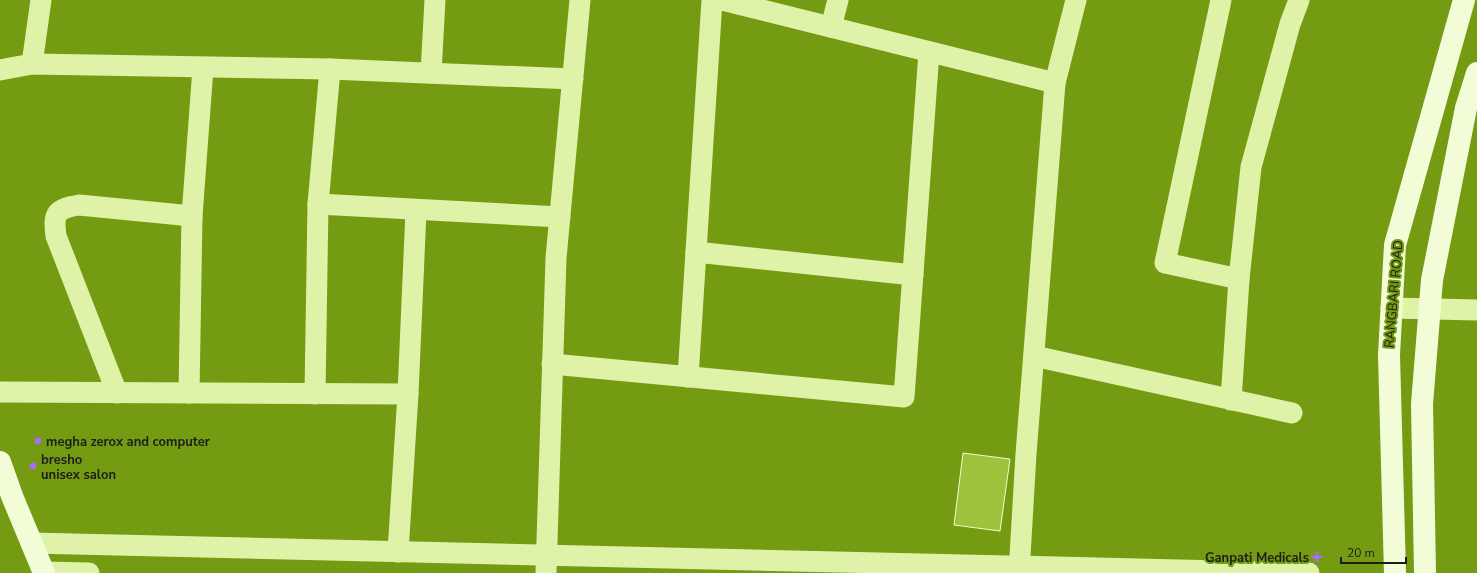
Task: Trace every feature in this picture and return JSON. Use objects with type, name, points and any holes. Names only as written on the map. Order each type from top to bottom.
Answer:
[{"type":"street","points":[[32,64],[42,0]]},
{"type":"street","points":[[431,73],[435,0]]},
{"type":"street","points":[[546,564],[556,258],[580,0]]},
{"type":"street","points":[[688,377],[712,0]]},
{"type":"street","points":[[722,0],[1055,83]]},
{"type":"street","points":[[831,27],[838,0]]},
{"type":"street","points":[[1019,570],[1026,454],[1055,83],[1076,0]]},
{"type":"street","points":[[1221,0],[1165,263],[1239,279]]},
{"type":"street","points":[[1231,400],[1239,279],[1251,167],[1290,24],[1299,0]]},
{"type":"street","name":"RANGBARI ROAD","points":[[1395,573],[1388,355],[1395,245],[1464,0]]},
{"type":"street","points":[[552,364],[904,398],[929,52]]},
{"type":"street","points":[[0,70],[32,64],[330,69],[573,79]]},
{"type":"street","points":[[189,393],[192,216],[203,68]]},
{"type":"street","points":[[315,394],[318,204],[330,69]]},
{"type":"street","points":[[1425,573],[1422,404],[1432,280],[1466,108],[1477,73]]},
{"type":"street","points":[[318,204],[416,211],[560,218]]},
{"type":"street","points":[[117,393],[56,236],[54,221],[57,213],[65,207],[79,205],[192,216]]},
{"type":"street","points":[[398,552],[408,394],[416,211]]},
{"type":"street","points":[[696,252],[913,276]]},
{"type":"street","points":[[1391,308],[1477,310]]},
{"type":"street","points":[[1034,356],[1292,413]]},
{"type":"street","points":[[0,392],[408,394]]},
{"type":"street","points":[[0,462],[12,496],[43,572],[89,573]]},
{"type":"street","points":[[31,543],[398,552],[546,564],[1309,573]]},
{"type":"building","points":[[963,453],[1010,459],[1000,531],[954,525]]},
{"type":"place","name":"megha zerox and computer","points":[[38,441]]},
{"type":"place","name":"bresho unisex salon","points":[[33,466]]},
{"type":"place","name":"Ganpati Medicals","points":[[1317,557]]}]
